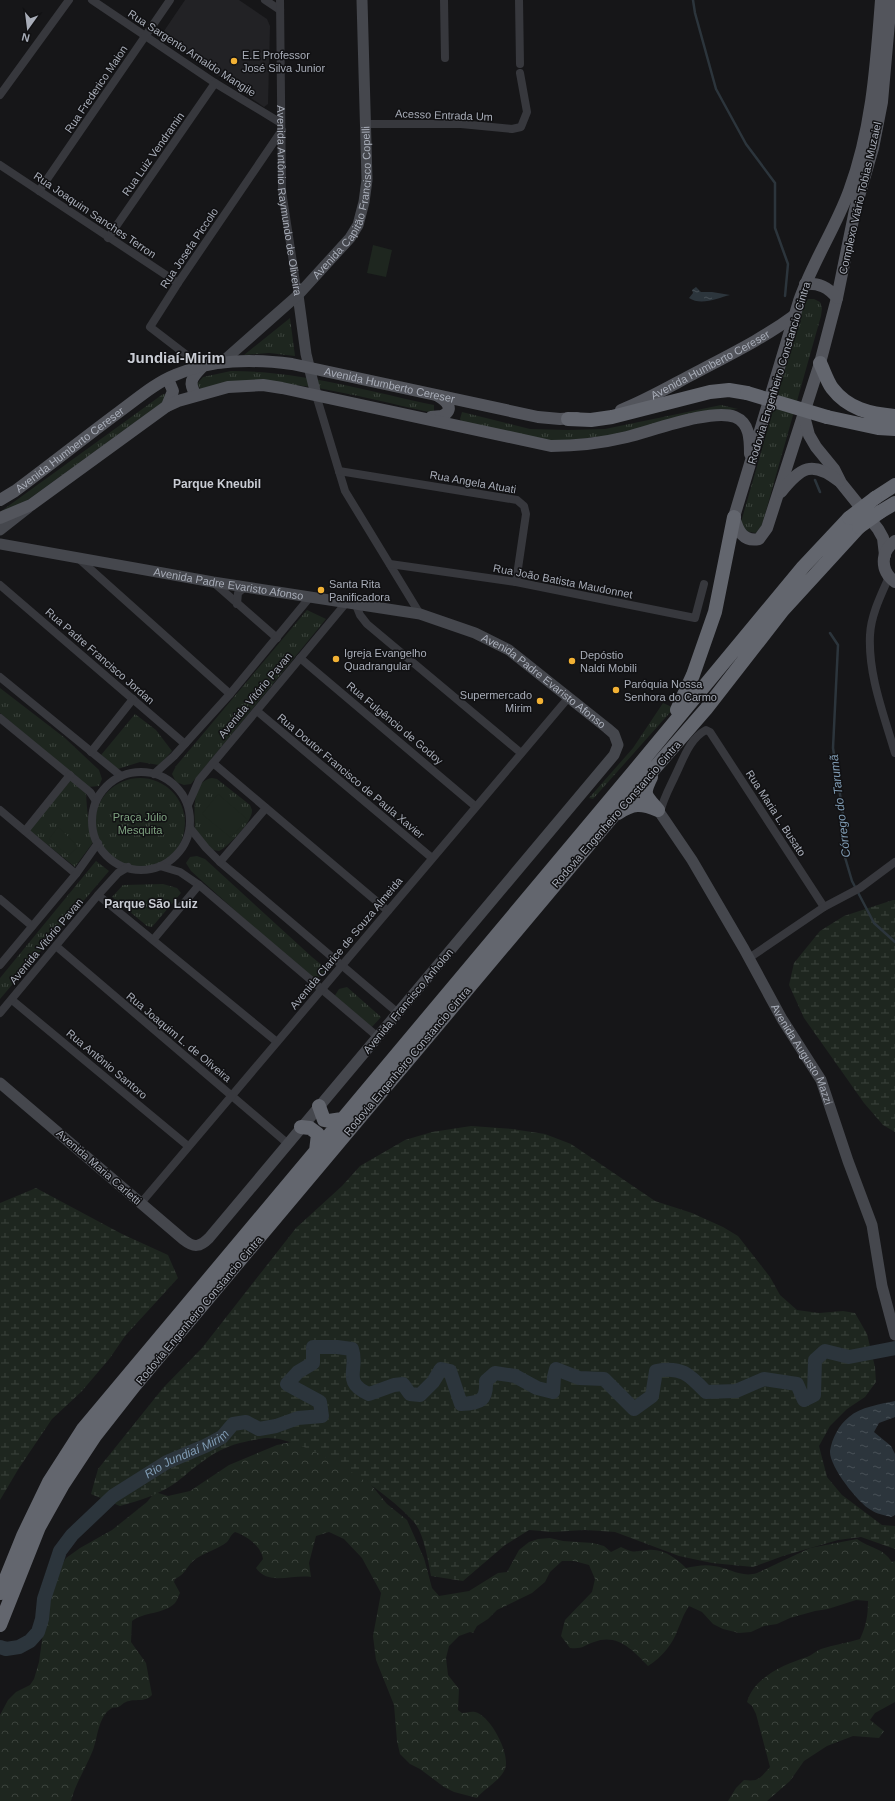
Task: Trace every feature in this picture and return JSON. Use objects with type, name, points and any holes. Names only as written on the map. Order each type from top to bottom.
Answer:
[{"type":"highway","points":[[820,363],[831,388],[848,405],[873,413],[895,416]]},
{"type":"highway","points":[[568,419],[591,420],[612,417],[710,392],[729,390],[747,393],[827,417],[878,428],[895,429]]},
{"type":"highway","points":[[854,522],[875,498],[895,485]]},
{"type":"highway","points":[[854,522],[880,512],[895,503]]},
{"type":"highway","points":[[669,727],[693,675],[715,612],[734,517]]},
{"type":"highway","name":"Rodovia Engenheiro Constancio Cintra","points":[[0,1593],[23,1536],[49,1482],[83,1429],[803,567],[854,522]]},
{"type":"highway","name":"Rodovia Engenheiro Constancio Cintra","points":[[0,1625],[39,1527],[62,1486],[95,1436],[135,1385],[612,817],[706,709],[854,522]]},
{"type":"highway","points":[[659,812],[645,795],[645,789],[652,775],[666,755]]},
{"type":"highway","points":[[612,817],[631,806],[643,804],[659,812]]},
{"type":"highway","points":[[319,1106],[324,1120],[329,1121],[342,1119]]},
{"type":"highway","points":[[301,1127],[310,1128],[318,1134],[316,1151]]},
{"type":"main road","name":"Rodovia Engenheiro Constancio Cintra","points":[[734,517],[794,315],[805,284],[840,215],[850,190],[866,135],[874,83],[881,0]]},
{"type":"main road","name":"Complexo Viário Tobias Muzaiel","points":[[734,517],[737,529],[747,539],[759,539],[767,528],[804,416],[837,298],[851,226],[873,148],[882,102],[891,0]]},
{"type":"main road","points":[[805,284],[814,283],[823,286],[831,291],[837,298]]},
{"type":"main road","name":"Avenida Humberto Cereser","points":[[0,500],[15,491],[142,395],[168,379],[199,367],[239,360],[265,361],[311,368],[433,393],[538,418],[568,419],[603,414],[630,406],[772,332],[794,315]]},
{"type":"main road","points":[[196,395],[191,388],[191,382],[199,367]]},
{"type":"main road","points":[[167,406],[173,391],[168,379]]},
{"type":"main road","name":"Avenida Humberto Cereser","points":[[0,518],[31,505],[167,406],[196,395],[228,387],[256,385],[282,388],[551,446],[595,444],[700,417],[718,414],[726,415],[735,417],[742,421],[747,429],[750,440],[751,463]]},
{"type":"main road","points":[[412,415],[433,417],[445,414],[448,405],[446,400],[433,393]]},
{"type":"main road","name":"Complexo Viário Tobias Muzaiel","points":[[804,416],[809,435],[834,469],[842,483],[878,529]]},
{"type":"main road","name":"Complexo Viário Tobias Muzaiel","points":[[776,499],[790,481],[806,468],[814,468],[828,472],[842,483]]},
{"type":"main road","points":[[878,529],[895,534]]},
{"type":"main road","points":[[878,529],[882,538],[885,555]]},
{"type":"main road","points":[[892,579],[883,564],[885,555],[890,545],[895,541]]},
{"type":"street","points":[[0,95],[69,0]]},
{"type":"street","name":"Rua Sargento Arnaldo Mangile","points":[[92,0],[282,126]]},
{"type":"street","name":"Rua Frederico Maion","points":[[39,191],[170,0]]},
{"type":"street","points":[[265,0],[280,10]]},
{"type":"street","name":"Avenida Antônio Raymundo de Oliveira","points":[[280,0],[282,191],[306,354],[311,368],[316,395],[345,491],[420,614]]},
{"type":"street","name":"Avenida Capitão Francisco Copelli","points":[[221,363],[298,295],[350,238],[358,225],[364,202],[367,180],[362,0]]},
{"type":"street","points":[[444,0],[445,58]]},
{"type":"street","points":[[519,0],[520,64]]},
{"type":"street","name":"Acesso Entrada Um","points":[[366,124],[462,124],[512,129],[521,127],[527,112],[520,73]]},
{"type":"street","name":"Rua Luiz Vendramin","points":[[108,238],[215,83]]},
{"type":"street","name":"Rua Josefa Piccolo","points":[[199,367],[193,360],[150,327],[282,126]]},
{"type":"street","name":"Rua Joaquim Sanches Terron","points":[[0,165],[178,283]]},
{"type":"street","name":"Rua Angela Atuati","points":[[339,471],[510,498],[521,503],[526,509],[526,514],[516,582]]},
{"type":"street","points":[[0,530],[31,505]]},
{"type":"street","name":"Avenida Padre Evaristo Afonso","points":[[0,544],[213,582],[420,614],[493,640],[509,650],[614,734],[618,745],[614,755]]},
{"type":"street","points":[[78,558],[230,694]]},
{"type":"street","name":"Rua João Batista Maudonnet","points":[[390,564],[516,582],[695,618],[704,584]]},
{"type":"street","points":[[892,579],[878,602],[870,634],[871,665],[895,753]]},
{"type":"street","points":[[213,582],[277,638]]},
{"type":"street","name":"Rua Padre Francisco Jordan","points":[[0,585],[185,744]]},
{"type":"street","points":[[237,604],[238,593],[245,587]]},
{"type":"street","name":"Avenida Vitório Pavan","points":[[154,774],[168,763],[230,694],[310,597]]},
{"type":"street","points":[[351,604],[367,624],[521,752]]},
{"type":"street","name":"Avenida Vitório Pavan","points":[[188,805],[199,780],[300,658],[351,604]]},
{"type":"street","name":"Rua Fulgêncio de Godoy","points":[[300,658],[475,806]]},
{"type":"street","points":[[0,677],[121,776]]},
{"type":"street","name":"Avenida Clarice de Souza Almeida","points":[[141,1203],[276,1042],[322,990],[475,806],[569,697]]},
{"type":"street","points":[[91,752],[133,699]]},
{"type":"street","name":"Rua Doutor Francisco de Paula Xavier","points":[[257,711],[432,858]]},
{"type":"street","points":[[0,718],[90,792],[96,801]]},
{"type":"street","name":"Rua Maria L. Busato","points":[[659,812],[686,751],[699,734],[706,730],[710,732],[824,907]]},
{"type":"street","name":"Avenida Francisco Anholon","points":[[200,1246],[209,1238],[614,755]]},
{"type":"street","points":[[213,763],[388,911]]},
{"type":"street","points":[[137,772],[154,774],[165,778],[182,794],[188,805],[190,828],[187,838],[177,854],[160,866],[144,869],[128,867],[110,858],[98,843],[93,830],[93,815],[96,801],[103,790],[111,782],[121,776],[137,772]]},
{"type":"street","points":[[25,831],[70,775]]},
{"type":"street","points":[[220,862],[266,808]]},
{"type":"street","points":[[0,810],[76,874]]},
{"type":"street","name":"Avenida Augusto Mazzi","points":[[659,812],[692,860],[749,958],[782,1019],[821,1080],[848,1161],[872,1225],[882,1286],[895,1335]]},
{"type":"street","points":[[190,828],[206,848],[220,862],[398,1013]]},
{"type":"street","name":"Avenida Vitório Pavan","points":[[0,965],[76,874],[98,843]]},
{"type":"street","points":[[749,958],[824,907],[856,890],[895,862]]},
{"type":"street","points":[[160,866],[180,872],[199,885],[378,1037]]},
{"type":"street","name":"Avenida Vitório Pavan","points":[[0,1013],[98,895],[118,873],[128,867]]},
{"type":"street","points":[[153,940],[199,885]]},
{"type":"street","points":[[98,895],[276,1042]]},
{"type":"street","points":[[0,899],[32,926]]},
{"type":"street","name":"Rua Joaquim L. de Oliveira","points":[[56,946],[288,1144]]},
{"type":"street","name":"Rua Antônio Santoro","points":[[12,1000],[188,1146]]},
{"type":"street","name":"Avenida Maria Carletti","points":[[0,1083],[184,1240],[193,1246],[200,1246]]},
{"type":"shaded area","name":"E.E Professor José Silva Junior","points":[[185,0],[239,0],[267,19],[270,26],[268,104],[264,107],[164,38],[164,31]]},
{"type":"green space","points":[[373,245],[392,250],[386,277],[367,273]]},
{"type":"green space","points":[[808,299],[814,299],[820,302],[822,308],[821,316],[762,525],[756,533],[744,531],[741,522],[803,306]]},
{"type":"green space","points":[[290,318],[295,356],[269,353],[244,355]]},
{"type":"green space","points":[[231,371],[282,374],[333,383],[434,405],[434,413],[331,390],[305,386],[253,382],[227,383],[200,389],[197,384],[203,377]]},
{"type":"green space","points":[[163,394],[168,395],[167,399],[22,504],[0,512]]},
{"type":"green space","points":[[721,405],[738,409],[707,412],[614,435],[554,442],[463,424],[460,419],[462,412],[530,429],[605,429]]},
{"type":"green space","points":[[307,610],[326,619],[191,784],[184,785],[176,782],[172,774],[176,766]]},
{"type":"green space","points":[[0,688],[65,738],[99,770],[102,779],[99,786],[88,787],[0,713]]},
{"type":"green space","points":[[663,703],[674,708],[593,799],[589,798],[633,748]]},
{"type":"green space","points":[[135,714],[156,730],[172,751],[159,765],[140,762],[118,769],[101,755]]},
{"type":"green space","name":"Praça Júlio Mesquita","points":[[140,778],[157,781],[172,791],[182,806],[185,823],[182,840],[172,855],[157,865],[140,868],[123,865],[108,855],[98,840],[95,823],[98,806],[108,791],[123,781]]},
{"type":"green space","name":"Praça Júlio Mesquita","points":[[212,778],[217,779],[250,805],[252,810],[249,820],[240,833],[219,851],[213,850],[195,832],[195,800],[197,792],[200,785]]},
{"type":"green space","name":"Praça Júlio Mesquita","points":[[71,780],[86,793],[89,823],[94,841],[75,867],[29,830]]},
{"type":"green space","points":[[218,794],[247,819],[231,838],[202,814]]},
{"type":"green space","points":[[58,827],[78,846],[69,856],[49,839]]},
{"type":"green space","points":[[197,856],[205,859],[323,966],[325,972],[314,981],[191,871],[186,863],[190,857]]},
{"type":"green space","points":[[96,861],[109,871],[0,999],[0,978]]},
{"type":"green space","points":[[163,884],[177,888],[181,893],[152,927],[147,926],[112,897],[123,885]]},
{"type":"green space","points":[[895,900],[895,1132],[883,1125],[864,1103],[804,1018],[789,985],[794,963],[820,931],[844,916]]},
{"type":"green space","points":[[347,987],[381,1017],[371,1028],[334,997],[339,989]]},
{"type":"green space","points":[[471,1126],[512,1129],[545,1134],[571,1144],[655,1201],[692,1213],[723,1227],[738,1236],[770,1277],[780,1295],[797,1310],[819,1313],[843,1311],[855,1313],[867,1334],[875,1367],[876,1382],[865,1397],[847,1409],[830,1426],[819,1446],[827,1477],[842,1495],[882,1525],[895,1526],[895,1549],[861,1537],[838,1540],[783,1556],[753,1567],[712,1563],[679,1556],[615,1532],[585,1530],[552,1532],[529,1530],[505,1545],[463,1581],[431,1576],[425,1548],[417,1527],[402,1510],[386,1496],[345,1468],[323,1456],[302,1446],[282,1440],[266,1438],[252,1440],[221,1450],[202,1462],[171,1486],[158,1493],[136,1501],[120,1506],[91,1494],[98,1469],[163,1388],[202,1348],[296,1228],[342,1186],[360,1166],[405,1140],[432,1132]]},
{"type":"green space","points":[[36,1188],[122,1234],[168,1255],[178,1278],[125,1336],[110,1358],[82,1391],[52,1419],[19,1468],[0,1500],[0,1203]]},
{"type":"green space","points":[[296,1441],[358,1474],[368,1481],[387,1504],[407,1520],[424,1558],[432,1588],[439,1596],[469,1591],[498,1573],[507,1572],[519,1550],[529,1542],[538,1539],[550,1538],[563,1541],[593,1543],[604,1546],[611,1552],[621,1547],[634,1552],[653,1550],[669,1554],[686,1568],[711,1565],[741,1574],[751,1574],[757,1573],[810,1548],[857,1539],[884,1553],[892,1562],[895,1561],[895,1702],[875,1713],[870,1720],[884,1731],[879,1738],[853,1736],[827,1746],[804,1761],[790,1781],[767,1801],[728,1801],[736,1788],[744,1780],[756,1780],[770,1767],[756,1714],[752,1706],[747,1702],[756,1685],[771,1673],[789,1663],[809,1656],[821,1649],[860,1639],[866,1621],[868,1601],[856,1600],[828,1609],[790,1618],[777,1624],[764,1626],[751,1632],[739,1633],[723,1629],[713,1624],[702,1612],[689,1606],[670,1645],[662,1655],[648,1666],[630,1649],[617,1641],[602,1640],[581,1648],[570,1648],[561,1636],[565,1620],[592,1592],[595,1579],[589,1565],[574,1561],[562,1561],[550,1572],[545,1582],[532,1593],[497,1610],[488,1619],[477,1626],[473,1633],[470,1632],[459,1636],[449,1646],[446,1658],[448,1675],[459,1689],[458,1710],[462,1713],[475,1712],[487,1720],[498,1736],[505,1754],[506,1762],[505,1769],[500,1777],[477,1798],[454,1792],[410,1764],[400,1754],[397,1741],[394,1705],[376,1660],[373,1636],[381,1593],[362,1558],[344,1539],[329,1532],[316,1536],[309,1563],[311,1577],[267,1577],[256,1568],[263,1559],[262,1554],[253,1542],[235,1532],[227,1542],[193,1561],[183,1573],[175,1579],[174,1582],[180,1593],[174,1604],[164,1610],[142,1616],[132,1621],[131,1642],[146,1663],[152,1695],[143,1700],[125,1702],[107,1712],[101,1721],[93,1750],[71,1801],[0,1801],[0,1715],[8,1700],[16,1692],[30,1685],[34,1679],[39,1662],[44,1626],[58,1572],[66,1558],[80,1548],[112,1530],[147,1502],[155,1492],[168,1496],[190,1491],[229,1465],[277,1445]]},
{"type":"water","points":[[696,287],[701,292],[730,295],[710,301],[694,300],[689,298],[693,293],[692,290]]},
{"type":"water","points":[[895,1401],[895,1417],[879,1423],[874,1432],[891,1446],[895,1454],[895,1515],[891,1517],[873,1511],[859,1500],[845,1484],[834,1466],[830,1451],[836,1432],[849,1417],[865,1408]]},
{"type":"waterway","name":"Córrego do Tarumã","points":[[693,0],[695,13],[716,89],[746,144],[775,183],[775,228],[788,264],[785,296]]},
{"type":"waterway","name":"Córrego do Tarumã","points":[[815,480],[820,492]]},
{"type":"waterway","name":"Córrego do Tarumã","points":[[830,633],[838,645],[833,748],[846,834],[844,854],[852,881],[874,923],[895,942]]},
{"type":"waterway","name":"Rio Jundiaí Mirim","points":[[0,1647],[6,1649],[19,1647],[30,1641],[38,1632],[42,1619],[44,1599],[60,1551],[72,1535],[113,1496],[167,1462],[222,1437],[233,1424],[246,1422],[259,1429],[276,1426],[298,1418],[322,1416],[320,1402],[287,1384],[298,1372],[313,1363],[313,1347],[337,1347],[352,1349],[354,1356],[353,1380],[356,1385],[369,1394],[394,1385],[403,1384],[410,1394],[420,1395],[433,1382],[441,1369],[450,1371],[461,1404],[468,1404],[478,1402],[484,1397],[486,1381],[495,1373],[515,1376],[537,1388],[553,1392],[556,1369],[579,1378],[604,1379],[634,1409],[652,1396],[656,1371],[672,1370],[684,1373],[695,1380],[706,1392],[736,1391],[764,1379],[797,1384],[804,1400],[814,1395],[815,1360],[825,1351],[849,1357],[895,1348]]},
{"type":"place","name":"E.E Professor José Silva Junior","points":[[234,61]]},
{"type":"place","name":"Santa Rita Panificadora","points":[[321,590]]},
{"type":"place","name":"Igreja Evangelho Quadrangular","points":[[336,659]]},
{"type":"place","name":"Depóstio Naldi Mobili","points":[[572,661]]},
{"type":"place","name":"Paróquia Nossa Senhora do Carmo","points":[[616,690]]},
{"type":"place","name":"Supermercado Mirim","points":[[540,701]]},
{"type":"district","name":"Jundiaí-Mirim","points":[[176,358]]},
{"type":"district","name":"Parque Kneubil","points":[[217,484]]},
{"type":"district","name":"Parque São Luiz","points":[[151,904]]}]
